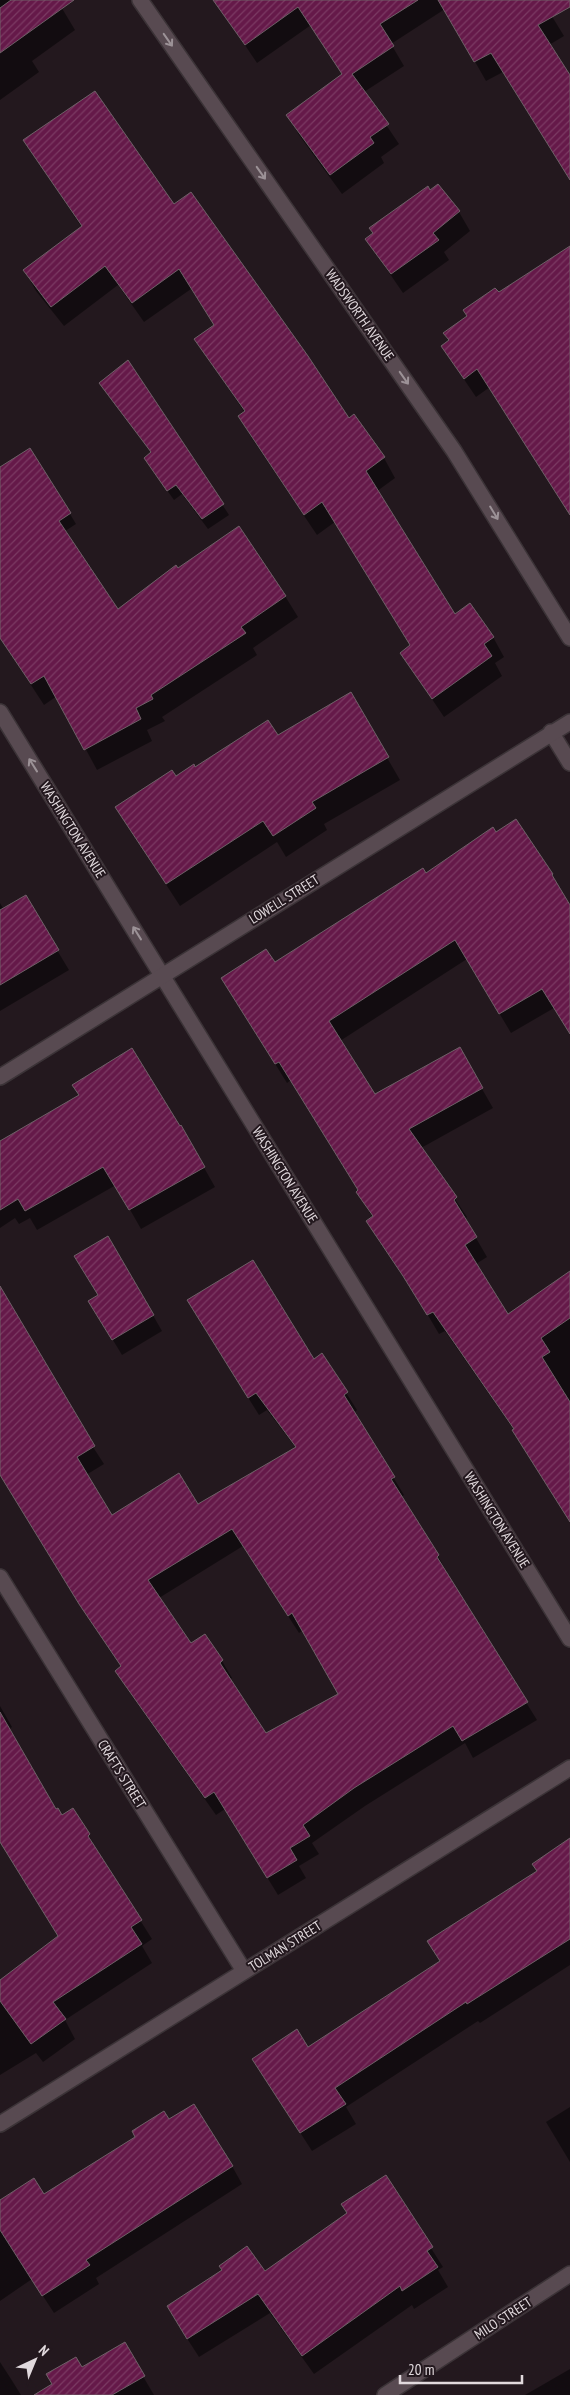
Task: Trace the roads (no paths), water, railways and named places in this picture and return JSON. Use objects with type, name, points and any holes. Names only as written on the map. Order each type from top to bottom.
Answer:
[{"type":"street","name":"WADSWORTH AVENUE","points":[[140,0],[454,451],[570,638]]},
{"type":"street","name":"WASHINGTON AVENUE","points":[[0,712],[570,1639]]},
{"type":"street","name":"LOWELL STREET","points":[[0,1077],[570,722]]},
{"type":"street","points":[[552,732],[570,763]]},
{"type":"street","name":"CRAFTS STREET","points":[[0,1577],[244,1971]]},
{"type":"street","name":"TOLMAN STREET","points":[[0,2124],[570,1768]]},
{"type":"street","name":"MILO STREET","points":[[385,2395],[570,2274]]}]
